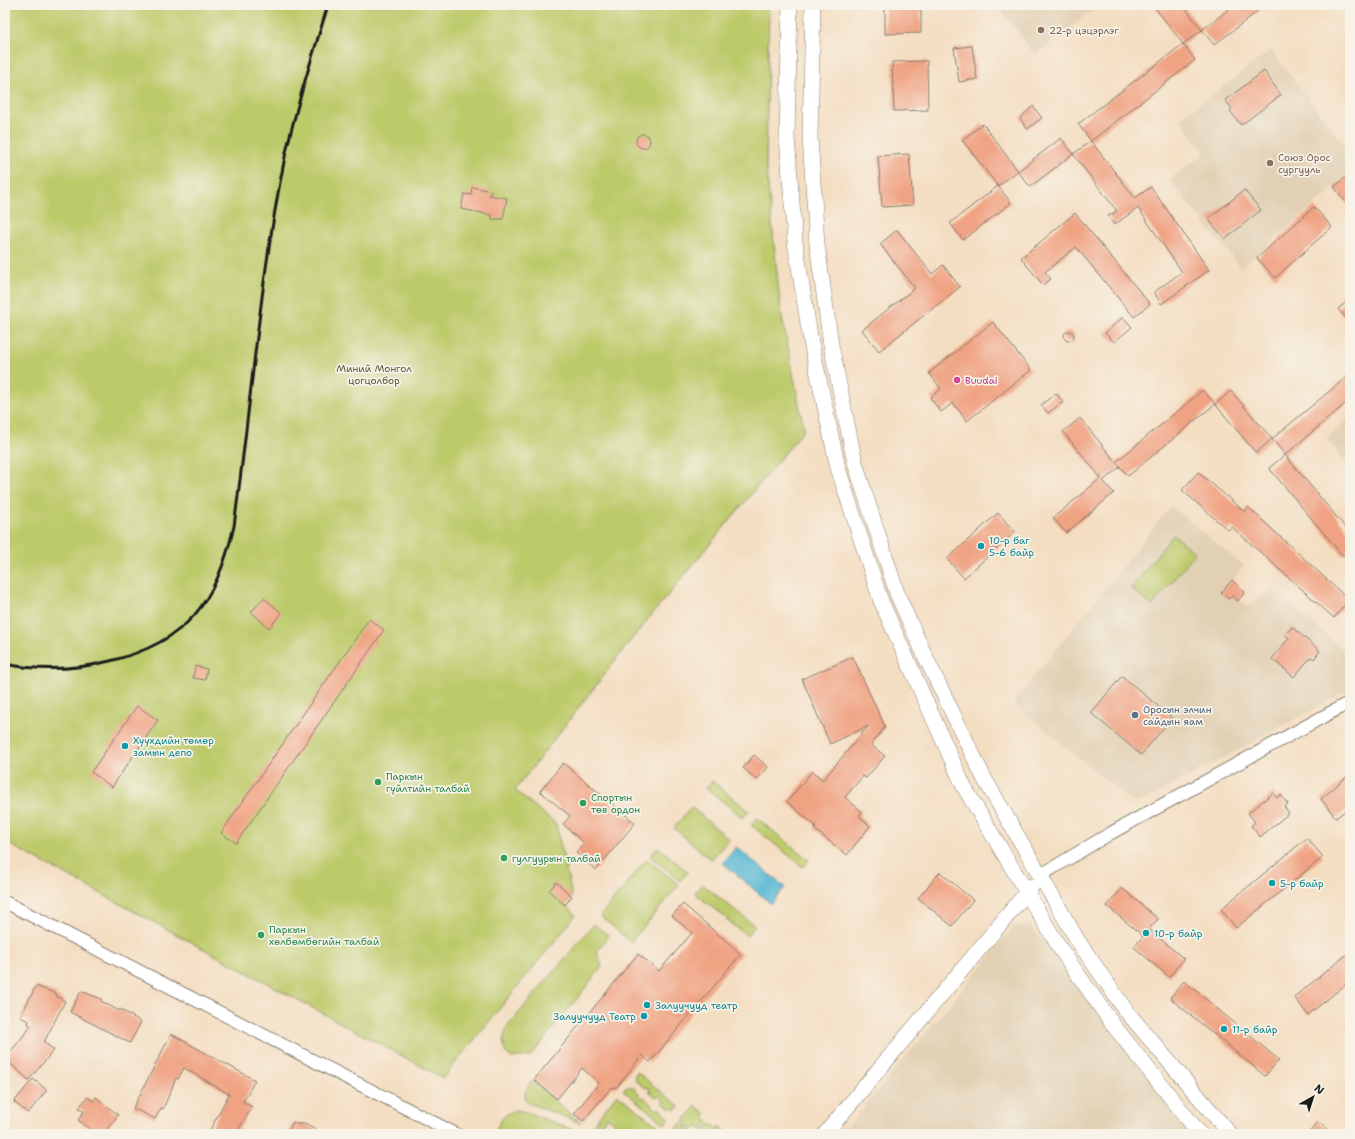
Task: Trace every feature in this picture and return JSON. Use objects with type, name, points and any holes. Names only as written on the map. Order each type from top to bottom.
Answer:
[{"type":"main road","points":[[790,5],[787,137],[795,242],[811,342],[838,468],[881,600],[892,628],[964,787],[1061,950],[1110,1019],[1197,1130],[1210,1112]]},
{"type":"main road","points":[[813,5],[810,137],[817,244],[831,345],[855,463],[898,596],[984,778],[1078,941],[1127,1012],[1230,1134]]},
{"type":"main road","points":[[825,1134],[1041,875]]},
{"type":"street","points":[[1041,875],[1111,833],[1350,702]]},
{"type":"street","points":[[5,902],[456,1134]]},
{"type":"shaded area","name":"22-р цэцэрлэг","points":[[997,5],[1099,5],[1035,55]]},
{"type":"shaded area","name":"Союз Орос сургууль","points":[[1271,50],[1350,153],[1350,174],[1241,268],[1169,180],[1205,153],[1180,119]]},
{"type":"shaded area","points":[[1350,418],[1350,467],[1326,438]]},
{"type":"shaded area","points":[[1171,506],[1244,566],[1232,580],[1245,592],[1239,599],[1248,607],[1271,589],[1350,655],[1350,689],[1144,801],[1137,802],[1131,801],[1013,703]]},
{"type":"shaded area","points":[[1030,925],[1194,1134],[842,1134],[1014,927]]},
{"type":"green space","name":"Миний Монгол цогцолбор","points":[[5,5],[769,5],[766,166],[781,311],[804,430],[631,640],[515,790],[556,824],[572,896],[565,905],[576,915],[443,1078],[5,842]]},
{"type":"green space","points":[[1173,535],[1195,553],[1152,606],[1131,588]]},
{"type":"green space","points":[[712,781],[749,811],[743,818],[706,788]]},
{"type":"green space","points":[[691,807],[729,839],[711,860],[674,828]]},
{"type":"green space","points":[[757,818],[809,860],[803,867],[751,825]]},
{"type":"green space","points":[[658,847],[688,872],[680,881],[650,856]]},
{"type":"green space","points":[[647,859],[679,885],[631,942],[600,916]]},
{"type":"green space","points":[[702,884],[755,926],[747,936],[695,893]]},
{"type":"green space","points":[[594,924],[609,936],[597,951],[602,967],[531,1056],[512,1058],[505,1052],[503,1040],[507,1027]]},
{"type":"green space","points":[[637,1072],[679,1106],[676,1110],[673,1108],[671,1109],[663,1103],[664,1101],[659,1096],[657,1098],[649,1091],[650,1089],[647,1087],[645,1088],[635,1080],[636,1078],[634,1076]]},
{"type":"green space","points":[[532,1081],[581,1123],[528,1103],[525,1094]]},
{"type":"green space","points":[[626,1086],[629,1088],[631,1086],[640,1094],[639,1096],[642,1098],[644,1097],[657,1110],[659,1108],[667,1115],[666,1117],[669,1119],[665,1124],[623,1090]]},
{"type":"green space","points":[[617,1094],[663,1130],[659,1134],[628,1134],[607,1117],[597,1130],[592,1126]]},
{"type":"green space","points":[[696,1106],[706,1114],[704,1117],[709,1121],[702,1130],[697,1127],[694,1130],[683,1122]]},
{"type":"green space","points":[[516,1110],[527,1112],[578,1132],[576,1134],[495,1134],[502,1119],[508,1113]]},
{"type":"green space","points":[[681,1123],[692,1132],[691,1134],[673,1134]]},
{"type":"green space","points":[[711,1123],[718,1129],[720,1126],[729,1134],[706,1134],[703,1132]]},
{"type":"water","points":[[736,847],[785,887],[771,904],[723,863]]},
{"type":"building","points":[[885,5],[921,5],[921,33],[885,34]]},
{"type":"building","points":[[1153,5],[1183,5],[1202,30],[1183,44]]},
{"type":"building","points":[[1234,5],[1253,5],[1258,11],[1214,45],[1202,30]]},
{"type":"building","points":[[1183,44],[1195,60],[1091,141],[1078,124]]},
{"type":"building","points":[[972,46],[977,79],[959,82],[954,48]]},
{"type":"building","points":[[927,61],[928,110],[894,111],[892,62]]},
{"type":"building","points":[[1264,71],[1281,95],[1241,125],[1230,111],[1232,109],[1225,100]]},
{"type":"building","points":[[1033,106],[1042,118],[1027,129],[1020,118]]},
{"type":"building","points":[[983,124],[1018,171],[998,186],[962,140]]},
{"type":"building","points":[[640,134],[646,134],[650,138],[650,144],[646,148],[640,148],[636,144],[636,138]]},
{"type":"building","points":[[1061,138],[1073,154],[1030,187],[1018,171]]},
{"type":"building","points":[[1091,141],[1135,198],[1151,187],[1209,270],[1161,304],[1154,292],[1182,272],[1138,208],[1114,225],[1108,216],[1117,211],[1073,154]]},
{"type":"building","points":[[909,154],[913,205],[882,207],[878,156]]},
{"type":"building","points":[[1350,174],[1350,208],[1334,187]]},
{"type":"building","points":[[998,186],[1011,203],[963,240],[950,223]]},
{"type":"building","points":[[472,187],[492,191],[489,195],[507,198],[503,219],[492,219],[492,215],[461,209],[464,194],[471,195]]},
{"type":"building","points":[[1244,190],[1261,210],[1225,239],[1208,219]]},
{"type":"building","points":[[1314,207],[1332,227],[1275,278],[1257,258]]},
{"type":"building","points":[[1075,213],[1150,304],[1134,317],[1076,247],[1045,272],[1051,279],[1043,285],[1021,258]]},
{"type":"building","points":[[897,230],[932,274],[943,265],[960,287],[879,351],[862,330],[915,288],[880,244]]},
{"type":"building","points":[[1350,299],[1350,323],[1338,309]]},
{"type":"building","points":[[1123,317],[1132,327],[1114,342],[1105,333]]},
{"type":"building","points":[[993,322],[1031,370],[967,421],[953,403],[941,412],[930,398],[941,389],[929,373]]},
{"type":"building","points":[[1067,331],[1071,331],[1073,332],[1073,340],[1067,341],[1064,338],[1064,334]]},
{"type":"building","points":[[1350,374],[1350,400],[1285,455],[1272,439]]},
{"type":"building","points":[[1203,390],[1215,404],[1128,476],[1116,462]]},
{"type":"building","points":[[1231,391],[1272,439],[1256,453],[1215,404]]},
{"type":"building","points":[[1056,393],[1063,402],[1048,413],[1041,405]]},
{"type":"building","points":[[1080,418],[1120,467],[1103,481],[1114,493],[1066,533],[1053,518],[1101,478],[1063,432]]},
{"type":"building","points":[[1285,455],[1350,533],[1350,550],[1343,556],[1269,468]]},
{"type":"building","points":[[1198,472],[1245,512],[1248,507],[1349,600],[1334,618],[1232,527],[1228,530],[1182,490]]},
{"type":"building","name":"10-р баг 5-6 байр","points":[[998,513],[1015,532],[964,578],[947,559]]},
{"type":"building","points":[[1232,580],[1245,592],[1238,601],[1232,596],[1229,599],[1221,593]]},
{"type":"building","points":[[264,598],[282,613],[269,628],[251,612]]},
{"type":"building","points":[[369,619],[384,630],[236,843],[221,833]]},
{"type":"building","points":[[1292,627],[1320,651],[1314,659],[1311,657],[1294,677],[1272,659],[1289,638],[1285,635]]},
{"type":"building","points":[[853,657],[885,727],[871,745],[885,756],[866,778],[863,776],[845,797],[862,812],[859,816],[870,826],[847,855],[814,829],[816,826],[787,802],[812,771],[823,780],[868,726],[830,744],[802,679]]},
{"type":"building","points":[[195,666],[207,669],[205,680],[193,678]]},
{"type":"building","points":[[1122,676],[1172,718],[1141,755],[1091,713]]},
{"type":"building","name":"Хүүхдийн төмөр замын депо","points":[[137,706],[158,720],[112,787],[91,772]]},
{"type":"building","points":[[754,755],[768,767],[757,780],[743,768]]},
{"type":"building","name":"Спортын төв ордон","points":[[563,763],[635,823],[596,870],[576,853],[584,843],[563,824],[570,816],[540,791]]},
{"type":"building","points":[[1350,774],[1350,807],[1336,818],[1321,799]]},
{"type":"building","points":[[1273,793],[1277,798],[1281,795],[1288,804],[1284,807],[1289,813],[1260,837],[1251,826],[1255,822],[1248,813]]},
{"type":"building","name":"5-р байр","points":[[1307,838],[1323,857],[1236,928],[1221,909]]},
{"type":"building","points":[[940,872],[973,900],[952,926],[918,898]]},
{"type":"building","points":[[556,882],[572,896],[565,905],[549,891]]},
{"type":"building","name":"10-р байр","points":[[1122,888],[1158,919],[1149,929],[1184,959],[1169,977],[1134,947],[1143,936],[1107,906]]},
{"type":"building","name":"Залуучууд театр","points":[[683,904],[741,954],[650,1062],[642,1055],[617,1087],[611,1088],[583,1121],[574,1114],[599,1083],[582,1068],[557,1099],[534,1080],[638,954],[659,971],[692,933],[672,916]]},
{"type":"building","points":[[1350,952],[1350,981],[1308,1015],[1294,997]]},
{"type":"building","name":"11-р байр","points":[[1184,981],[1279,1060],[1265,1076],[1170,998]]},
{"type":"building","points":[[36,986],[57,994],[56,996],[65,1001],[44,1042],[54,1050],[29,1080],[5,1059],[31,1026],[28,1024],[29,1021],[20,1017]]},
{"type":"building","points":[[81,991],[102,999],[101,1001],[119,1011],[120,1009],[141,1022],[130,1043],[70,1012]]},
{"type":"building","points":[[171,1034],[255,1080],[243,1102],[252,1107],[236,1134],[208,1134],[229,1094],[184,1068],[178,1079],[176,1078],[163,1109],[161,1108],[155,1119],[133,1108]]},
{"type":"building","points":[[33,1079],[47,1090],[28,1113],[14,1102]]},
{"type":"building","points":[[87,1097],[93,1101],[96,1097],[118,1115],[103,1134],[96,1134],[78,1120],[84,1111],[79,1108]]},
{"type":"building","points":[[293,1122],[297,1124],[305,1124],[324,1134],[287,1134]]},
{"type":"building","points":[[1318,1122],[1333,1134],[1308,1134]]},
{"type":"railway","points":[[5,664],[31,668],[71,668],[97,664],[137,653],[159,643],[179,630],[194,615],[208,597],[227,553],[234,526],[262,294],[276,203],[285,157],[299,99],[328,5]]},
{"type":"place","name":"22-р цэцэрлэг","points":[[1041,30]]},
{"type":"place","name":"Союз Орос сургууль","points":[[1270,163]]},
{"type":"place","name":"Buudai","points":[[957,380]]},
{"type":"place","name":"10-р баг 5-6 байр","points":[[981,546]]},
{"type":"place","name":"Оросын элчин сайдын яам","points":[[1135,715]]},
{"type":"place","name":"Хүүхдийн төмөр замын депо","points":[[125,746]]},
{"type":"place","name":"Паркын гүйлтийн талбай","points":[[378,782]]},
{"type":"place","name":"Спортын төв ордон","points":[[583,803]]},
{"type":"place","name":"гулгуурын талбай","points":[[504,858]]},
{"type":"place","name":"5-р байр","points":[[1272,883]]},
{"type":"place","name":"10-р байр","points":[[1146,933]]},
{"type":"place","name":"Паркын хөлбөмбөгийн талбай","points":[[261,935]]},
{"type":"place","name":"Залуучууд театр","points":[[647,1005]]},
{"type":"place","name":"Залуучууд Театр","points":[[644,1016]]},
{"type":"place","name":"11-р байр","points":[[1224,1029]]}]
